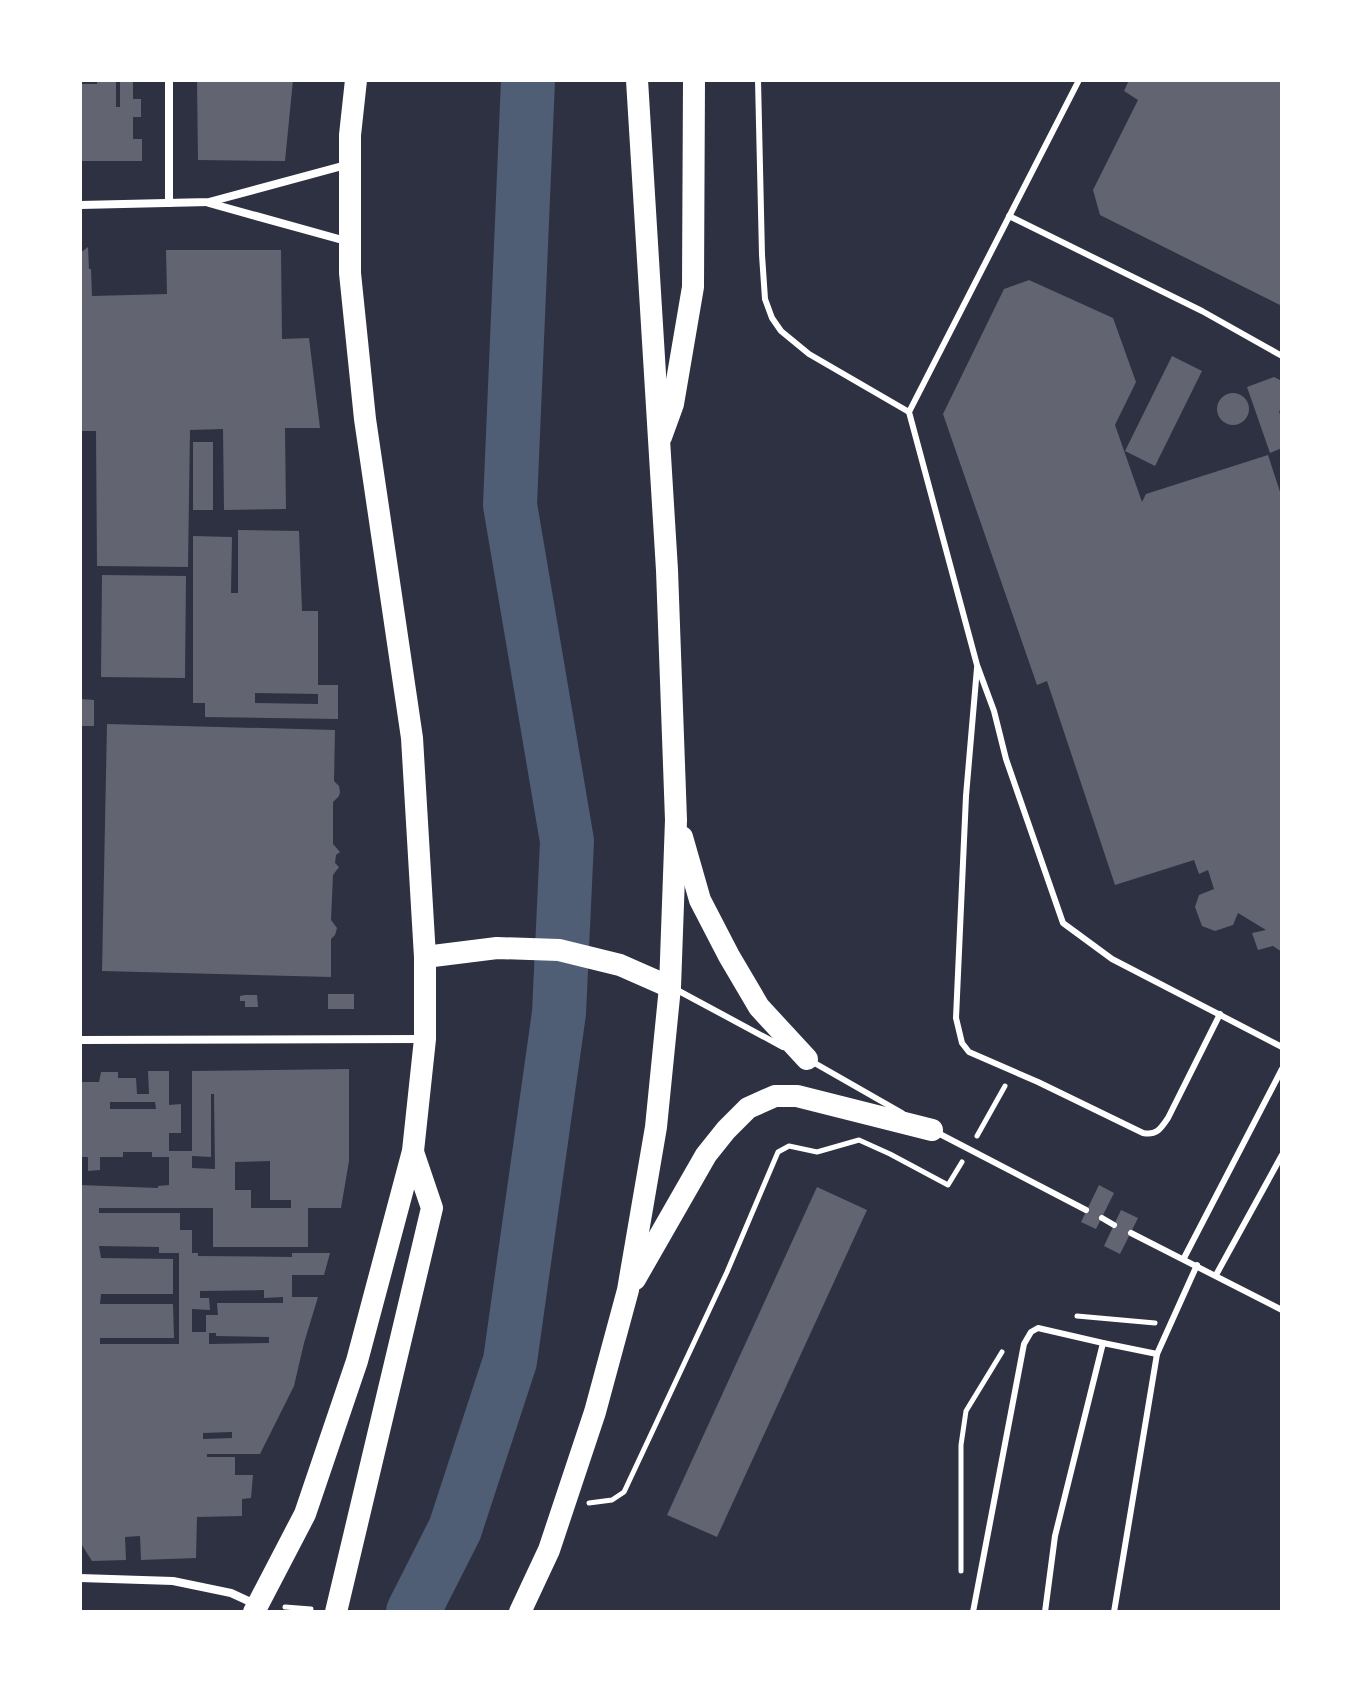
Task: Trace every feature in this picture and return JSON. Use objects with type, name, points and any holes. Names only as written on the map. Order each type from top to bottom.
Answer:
[{"type":"highway","points":[[256,1609],[305,1514],[357,1361],[413,1151],[425,1039],[425,957],[412,738],[365,419],[350,273],[350,135],[356,80]]},
{"type":"highway","points":[[520,1612],[549,1550],[595,1412],[628,1290],[656,1127],[670,987],[676,820],[667,570],[637,80]]},
{"type":"highway","points":[[658,446],[673,404],[693,287],[694,80]]},
{"type":"highway","points":[[676,820],[700,900],[729,956],[759,1007],[807,1059]]},
{"type":"highway","points":[[425,957],[497,948],[559,950],[620,965],[670,987]]},
{"type":"highway","points":[[628,1290],[706,1155],[748,1108],[775,1096],[797,1096],[932,1130]]},
{"type":"highway","points":[[336,1612],[432,1208],[413,1151]]},
{"type":"street","points":[[169,80],[169,203]]},
{"type":"street","points":[[80,205],[209,202],[350,164]]},
{"type":"street","points":[[209,202],[351,242]]},
{"type":"street","points":[[80,1040],[425,1039]]},
{"type":"street","points":[[80,1578],[173,1581],[231,1593],[256,1609]]},
{"type":"lane","points":[[758,80],[762,255],[765,299],[772,318],[781,331],[809,354],[909,412]]},
{"type":"lane","points":[[1079,80],[909,412],[977,665],[1063,923],[1112,959],[1282,1047]]},
{"type":"lane","points":[[1009,216],[1202,311],[1282,356]]},
{"type":"lane","points":[[977,665],[966,796],[956,1018],[962,1043],[969,1052],[1143,1133],[1154,1134],[1168,1118],[1220,1014]]},
{"type":"lane","points":[[670,987],[1086,1210]]},
{"type":"lane","points":[[1184,1258],[1282,1069]]},
{"type":"lane","points":[[1216,1275],[1282,1155]]},
{"type":"lane","points":[[1102,1218],[1114,1225]]},
{"type":"lane","points":[[1131,1233],[1282,1310]]},
{"type":"lane","points":[[1114,1612],[1157,1354],[1197,1265]]},
{"type":"lane","points":[[973,1612],[1024,1344],[1031,1332],[1038,1328],[1157,1354]]},
{"type":"lane","points":[[1045,1612],[1055,1536],[1103,1343]]},
{"type":"path","points":[[564,1505],[612,1500],[624,1492],[727,1272],[778,1152],[789,1146],[817,1152],[859,1140],[948,1185],[1014,1071]]},
{"type":"path","points":[[256,1609],[336,1612]]},
{"type":"building","points":[[97,80],[116,80],[116,107],[120,107],[120,80],[133,80],[133,99],[141,99],[141,117],[133,117],[133,139],[142,139],[142,161],[80,161],[80,84],[97,84]]},
{"type":"building","points":[[197,80],[293,80],[285,161],[198,160]]},
{"type":"building","points":[[1129,80],[1282,80],[1282,306],[1100,215],[1093,190],[1138,100],[1124,91]]},
{"type":"building","points":[[88,247],[92,296],[167,294],[166,250],[281,250],[282,339],[309,338],[320,428],[285,428],[286,509],[224,510],[223,429],[190,430],[188,567],[97,566],[96,431],[80,431],[80,253]]},
{"type":"building","points":[[1029,280],[1113,318],[1136,382],[1115,425],[1142,502],[1146,494],[1268,455],[1282,498],[1282,952],[1273,946],[1258,950],[1252,933],[1266,930],[1238,913],[1233,925],[1215,931],[1202,926],[1195,907],[1199,895],[1214,889],[1208,870],[1199,874],[1194,860],[1115,885],[1047,681],[1037,685],[943,414],[1004,289]]},
{"type":"building","points":[[1172,356],[1202,371],[1155,466],[1125,451]]},
{"type":"building","points":[[1274,377],[1282,381],[1282,409],[1279,411],[1282,448],[1270,453],[1247,387]]},
{"type":"building","points":[[1233,393],[1244,398],[1249,409],[1244,420],[1233,425],[1222,420],[1217,409],[1222,398]]},
{"type":"building","points":[[193,442],[213,442],[213,510],[193,510]]},
{"type":"building","points":[[238,530],[299,531],[302,611],[318,611],[318,685],[338,685],[338,719],[205,717],[205,703],[193,703],[193,536],[232,537],[231,593],[238,593]],"holes":[[[255,693],[318,694],[318,704],[255,703]]]},
{"type":"building","points":[[102,575],[186,576],[185,678],[101,677]]},
{"type":"building","points":[[80,699],[94,700],[94,726],[80,726]]},
{"type":"building","points":[[107,724],[335,730],[334,781],[340,792],[333,802],[333,844],[340,852],[336,855],[335,863],[339,867],[333,875],[331,920],[337,928],[331,939],[331,977],[102,971]]},
{"type":"building","points":[[328,994],[354,994],[354,1009],[328,1009]]},
{"type":"building","points":[[257,995],[258,1007],[245,1007],[245,1001],[240,1001],[240,996]]},
{"type":"building","points":[[349,1069],[349,1161],[341,1208],[308,1208],[308,1247],[213,1247],[213,1208],[99,1208],[99,1213],[180,1213],[180,1230],[192,1230],[192,1253],[198,1253],[198,1256],[292,1257],[292,1253],[330,1253],[324,1275],[292,1275],[292,1297],[318,1297],[294,1386],[260,1454],[207,1454],[207,1457],[235,1457],[235,1475],[253,1475],[251,1498],[242,1499],[242,1516],[197,1517],[196,1558],[141,1560],[140,1536],[125,1537],[126,1560],[92,1561],[80,1542],[80,1185],[158,1188],[169,1185],[169,1157],[152,1157],[152,1152],[123,1152],[123,1157],[100,1157],[100,1170],[88,1171],[88,1157],[80,1157],[80,1082],[99,1082],[101,1072],[118,1072],[118,1078],[136,1078],[137,1094],[149,1094],[148,1071],[169,1071],[169,1105],[181,1104],[181,1133],[169,1133],[169,1151],[192,1151],[192,1071]],"holes":[[[211,1094],[214,1094],[215,1169],[192,1168],[192,1156],[211,1157]],[[110,1102],[155,1102],[156,1109],[110,1109]],[[270,1161],[270,1200],[291,1200],[291,1208],[251,1208],[251,1190],[235,1190],[235,1162]],[[99,1246],[159,1247],[159,1253],[179,1253],[179,1344],[100,1344],[100,1338],[174,1338],[173,1304],[100,1304],[101,1294],[173,1294],[173,1259],[101,1258]],[[264,1290],[264,1298],[283,1297],[283,1303],[217,1303],[218,1315],[206,1315],[206,1332],[192,1332],[192,1309],[210,1310],[209,1298],[200,1298],[200,1291]],[[209,1333],[216,1333],[216,1336],[269,1337],[269,1343],[209,1344]],[[232,1432],[232,1438],[203,1439],[203,1433]]]},
{"type":"building","points":[[1099,1185],[1114,1193],[1096,1229],[1081,1222]]},
{"type":"building","points":[[817,1187],[867,1210],[717,1537],[667,1515]]},
{"type":"building","points":[[1121,1210],[1138,1218],[1120,1254],[1104,1246]]},
{"type":"waterway","points":[[413,1612],[455,1529],[510,1361],[559,1013],[567,841],[510,505],[528,80]]}]
